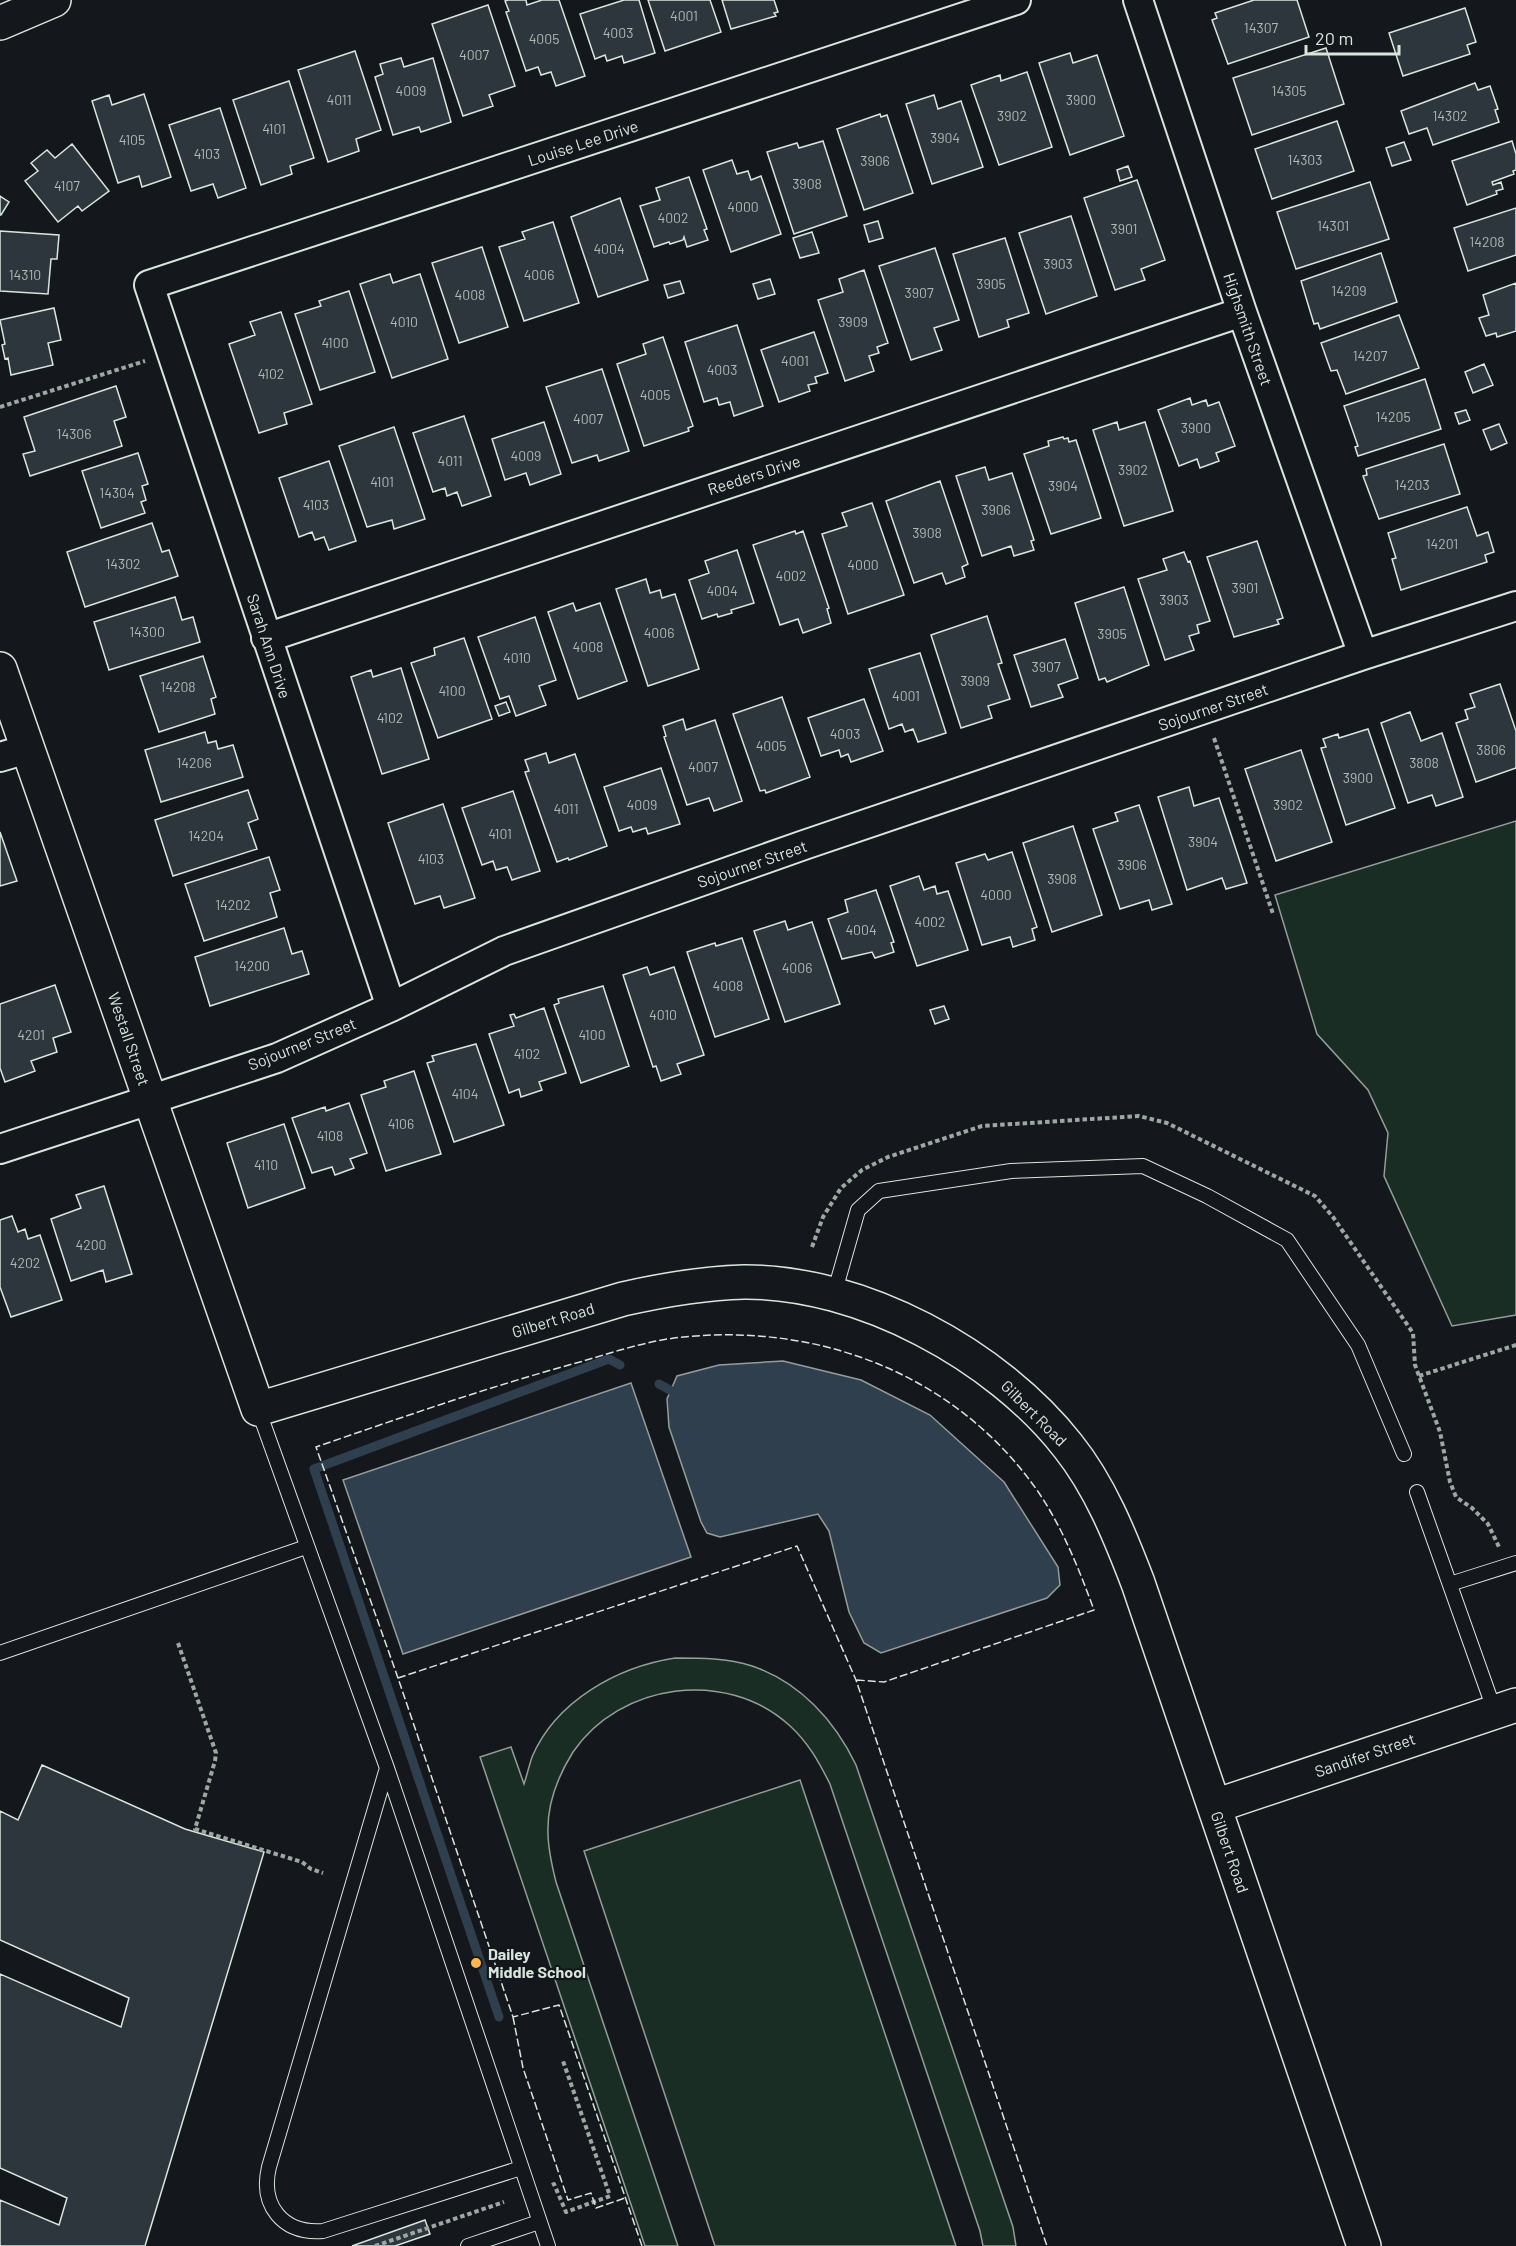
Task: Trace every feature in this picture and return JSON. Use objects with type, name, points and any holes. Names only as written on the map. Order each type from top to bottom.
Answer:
[{"type":"street","points":[[0,23],[54,0]]},
{"type":"street","name":"Louise Lee Drive","points":[[149,285],[1016,0]]},
{"type":"street","name":"Highsmith Street","points":[[1138,0],[1242,312],[1363,656]]},
{"type":"street","name":"Sarah Ann Drive","points":[[149,285],[391,1007]]},
{"type":"street","name":"Reeders Drive","points":[[266,638],[1242,312]]},
{"type":"street","name":"Sojourner Street","points":[[0,1149],[277,1058],[391,1007],[504,951],[804,845],[1516,606]]},
{"type":"street","name":"Westall Street","points":[[0,669],[14,753],[150,1100],[258,1409]]},
{"type":"street","name":"Gilbert Road","points":[[258,1409],[623,1299],[703,1284],[746,1282],[834,1294],[886,1312],[939,1338],[982,1365],[1038,1412],[1069,1446],[1119,1533],[1215,1806],[1364,2246]]},
{"type":"street","name":"Sandifer Street","points":[[1215,1806],[1505,1708]]},
{"type":"lane","points":[[834,1294],[858,1210],[879,1191],[1011,1171],[1143,1166],[1207,1196],[1287,1239],[1358,1345],[1404,1454]]},
{"type":"lane","points":[[258,1409],[387,1768],[548,2246]]},
{"type":"lane","points":[[1417,1492],[1450,1584],[1505,1708]]},
{"type":"lane","points":[[0,1653],[306,1547]]},
{"type":"lane","points":[[1450,1584],[1511,1564]]},
{"type":"lane","points":[[387,1768],[269,2167],[266,2182],[270,2203],[274,2211],[292,2226],[312,2232],[521,2168]]},
{"type":"lane","points":[[468,2246],[539,2222]]},
{"type":"path","points":[[0,407],[145,362]]},
{"type":"path","points":[[1214,738],[1273,914]]},
{"type":"path","points":[[812,1247],[823,1217],[842,1188],[862,1170],[888,1157],[982,1126],[1139,1116],[1167,1122],[1315,1196],[1333,1217],[1413,1333],[1415,1365],[1440,1432],[1450,1482],[1456,1497],[1472,1508],[1488,1524],[1511,1564]]},
{"type":"path","points":[[1419,1376],[1516,1344]]},
{"type":"path","points":[[178,1643],[216,1753],[195,1829],[302,1862],[311,1869],[323,1873]]},
{"type":"path","points":[[551,2186],[554,2184],[566,2212],[610,2196],[563,2061]]},
{"type":"path","points":[[375,2246],[504,2202]]},
{"type":"green space","points":[[1516,821],[1516,1315],[1452,1326],[1384,1176],[1388,1133],[1368,1090],[1317,1034],[1275,895]]},
{"type":"green space","points":[[675,1658],[733,1661],[769,1673],[786,1682],[814,1705],[838,1733],[856,1765],[1013,2227],[1016,2246],[983,2246],[980,2231],[830,1784],[822,1768],[796,1732],[764,1707],[735,1695],[705,1690],[675,1691],[645,1698],[618,1711],[593,1729],[573,1752],[554,1791],[549,1812],[549,1852],[556,1882],[678,2246],[645,2246],[480,1757],[511,1747],[524,1784],[532,1757],[543,1737],[572,1703],[591,1690],[632,1669]]},
{"type":"green space","points":[[800,1780],[956,2246],[715,2246],[584,1851]]},
{"type":"water","points":[[783,1361],[861,1380],[930,1415],[1004,1482],[1058,1567],[1060,1585],[1047,1598],[881,1653],[864,1643],[849,1612],[829,1531],[818,1514],[720,1537],[707,1533],[701,1522],[669,1427],[667,1399],[677,1376],[719,1365]]},
{"type":"water","points":[[631,1383],[691,1557],[403,1654],[343,1480]]},
{"type":"building","points":[[526,0],[527,5],[542,0],[559,0],[585,76],[556,86],[551,72],[541,75],[538,67],[526,71],[506,12],[509,11],[505,1]]},
{"type":"building","points":[[624,0],[639,0],[655,53],[624,63],[622,56],[607,61],[605,55],[595,59],[580,14]]},
{"type":"building","points":[[648,0],[710,0],[721,32],[665,51]]},
{"type":"building","points":[[722,0],[774,0],[778,12],[774,13],[776,16],[731,29]]},
{"type":"building","points":[[1254,0],[1297,0],[1309,37],[1228,64],[1212,20],[1217,18],[1215,13]]},
{"type":"building","points":[[488,5],[515,86],[489,95],[493,106],[463,116],[432,24]]},
{"type":"building","points":[[1465,8],[1476,42],[1467,45],[1470,54],[1403,76],[1389,33]]},
{"type":"building","points":[[1326,48],[1344,104],[1252,135],[1233,78]]},
{"type":"building","points":[[355,51],[381,130],[356,139],[359,151],[328,162],[298,70]]},
{"type":"building","points":[[1070,53],[1073,63],[1097,55],[1124,136],[1070,155],[1039,63]]},
{"type":"building","points":[[401,58],[404,67],[433,58],[451,122],[421,132],[419,127],[393,135],[375,77],[383,74],[380,64]]},
{"type":"building","points":[[1027,72],[1052,147],[999,165],[971,85],[1000,75],[1001,81]]},
{"type":"building","points":[[289,81],[314,158],[290,166],[292,174],[261,185],[233,100]]},
{"type":"building","points":[[1475,83],[1478,90],[1490,86],[1498,109],[1495,110],[1499,122],[1433,145],[1427,128],[1409,134],[1401,111]]},
{"type":"building","points":[[144,94],[171,177],[142,187],[139,176],[118,183],[92,101],[109,95],[112,105]]},
{"type":"building","points":[[934,95],[938,109],[961,101],[983,167],[932,184],[906,104]]},
{"type":"building","points":[[220,108],[246,188],[218,198],[213,184],[191,191],[169,125]]},
{"type":"building","points":[[880,114],[881,117],[887,115],[913,193],[864,210],[837,129]]},
{"type":"building","points":[[1337,121],[1354,171],[1272,199],[1255,149]]},
{"type":"building","points":[[823,141],[847,216],[794,234],[767,152],[797,143],[799,148]]},
{"type":"building","points":[[1512,141],[1516,154],[1514,174],[1492,182],[1493,185],[1501,182],[1503,189],[1496,191],[1497,194],[1467,205],[1452,161]]},
{"type":"building","points":[[1404,142],[1411,160],[1392,166],[1386,148]]},
{"type":"building","points":[[72,144],[109,191],[82,211],[78,206],[58,222],[25,181],[38,171],[31,163],[47,150],[55,158]]},
{"type":"building","points":[[732,160],[737,174],[748,171],[751,180],[761,176],[781,234],[731,252],[703,170]]},
{"type":"building","points":[[1128,166],[1132,177],[1120,181],[1117,170]]},
{"type":"building","points":[[689,177],[707,229],[704,230],[708,240],[687,247],[684,237],[683,240],[654,247],[640,206],[660,200],[656,188]]},
{"type":"building","points":[[1137,180],[1165,260],[1141,269],[1145,280],[1115,290],[1084,198]]},
{"type":"building","points":[[1370,182],[1389,239],[1296,269],[1277,212]]},
{"type":"building","points":[[0,196],[9,202],[1,215],[0,215]]},
{"type":"building","points":[[620,198],[648,280],[598,297],[571,217]]},
{"type":"building","points":[[1516,208],[1516,255],[1468,271],[1454,228]]},
{"type":"building","points":[[1071,216],[1097,296],[1046,314],[1019,233]]},
{"type":"building","points":[[878,221],[883,238],[869,242],[864,225]]},
{"type":"building","points":[[553,222],[579,303],[524,321],[499,247],[525,239],[522,232]]},
{"type":"building","points":[[0,231],[59,235],[57,259],[51,259],[48,294],[0,291]]},
{"type":"building","points":[[812,232],[819,253],[800,258],[793,238]]},
{"type":"building","points":[[1005,238],[1029,313],[1007,320],[1009,327],[979,337],[953,254]]},
{"type":"building","points":[[482,247],[508,327],[459,343],[432,263]]},
{"type":"building","points":[[935,248],[959,320],[934,328],[942,350],[911,360],[879,266]]},
{"type":"building","points":[[1381,253],[1397,302],[1320,329],[1318,323],[1314,324],[1301,281]]},
{"type":"building","points":[[864,270],[888,343],[877,347],[879,353],[869,356],[874,371],[845,381],[818,300],[843,292],[839,279]]},
{"type":"building","points":[[390,274],[393,283],[420,274],[448,359],[392,378],[360,284]]},
{"type":"building","points":[[770,279],[775,294],[758,299],[753,284]]},
{"type":"building","points":[[680,281],[684,293],[668,298],[664,285]]},
{"type":"building","points":[[1516,283],[1516,331],[1497,337],[1496,333],[1486,336],[1479,318],[1489,315],[1483,295]]},
{"type":"building","points":[[349,291],[375,372],[320,390],[295,314],[321,306],[319,301]]},
{"type":"building","points":[[54,308],[61,340],[48,343],[53,365],[11,375],[8,358],[5,359],[2,345],[5,344],[0,320]]},
{"type":"building","points":[[281,312],[312,404],[284,413],[287,424],[259,433],[229,344],[255,335],[250,322]]},
{"type":"building","points":[[1399,315],[1419,368],[1346,394],[1337,370],[1331,371],[1321,343]]},
{"type":"building","points":[[737,325],[763,406],[734,416],[730,402],[719,405],[717,398],[704,402],[685,342]]},
{"type":"building","points":[[814,332],[828,373],[815,377],[817,383],[808,385],[810,391],[779,402],[761,350]]},
{"type":"building","points":[[663,337],[693,426],[688,428],[689,431],[644,446],[617,364],[646,354],[643,344]]},
{"type":"building","points":[[1484,364],[1493,385],[1473,393],[1465,372]]},
{"type":"building","points":[[602,369],[629,451],[599,461],[597,455],[572,463],[546,387]]},
{"type":"building","points":[[1425,379],[1441,429],[1358,456],[1355,447],[1358,446],[1344,406]]},
{"type":"building","points":[[116,386],[126,417],[114,421],[122,446],[30,476],[23,454],[35,451],[24,417]]},
{"type":"building","points":[[1190,398],[1192,405],[1206,400],[1208,406],[1219,402],[1235,446],[1216,453],[1219,461],[1200,468],[1197,459],[1179,466],[1158,410]]},
{"type":"building","points":[[1466,410],[1470,420],[1459,424],[1455,413]]},
{"type":"building","points":[[464,416],[491,496],[462,506],[457,492],[447,496],[445,488],[433,492],[413,433]]},
{"type":"building","points":[[544,422],[561,474],[530,485],[526,473],[505,480],[492,439]]},
{"type":"building","points":[[1117,422],[1119,430],[1145,422],[1173,511],[1124,526],[1093,430]]},
{"type":"building","points":[[1499,424],[1507,443],[1491,450],[1483,430]]},
{"type":"building","points":[[394,427],[425,519],[394,529],[392,520],[367,527],[339,446]]},
{"type":"building","points":[[1068,438],[1069,442],[1076,440],[1101,518],[1051,534],[1024,454],[1049,446],[1048,441]]},
{"type":"building","points":[[1444,444],[1460,494],[1379,519],[1363,476],[1367,475],[1366,469]]},
{"type":"building","points":[[138,453],[148,484],[142,486],[146,500],[141,502],[145,513],[101,528],[82,471]]},
{"type":"building","points":[[329,461],[356,541],[329,550],[324,537],[315,540],[312,532],[299,537],[279,478]]},
{"type":"building","points":[[985,467],[989,480],[1012,473],[1034,540],[1031,541],[1034,550],[1014,556],[1011,546],[982,556],[956,476]]},
{"type":"building","points":[[940,481],[968,564],[962,567],[965,577],[946,584],[942,573],[914,583],[886,501]]},
{"type":"building","points":[[872,503],[904,595],[848,614],[822,534],[847,526],[842,513]]},
{"type":"building","points":[[1467,507],[1477,536],[1488,532],[1494,552],[1485,555],[1487,562],[1401,590],[1392,559],[1396,558],[1388,533]]},
{"type":"building","points":[[152,523],[162,552],[169,550],[178,576],[85,607],[67,552]]},
{"type":"building","points":[[795,531],[796,534],[803,531],[829,608],[827,609],[831,623],[803,633],[798,619],[780,625],[753,545]]},
{"type":"building","points":[[1257,541],[1283,618],[1277,620],[1279,624],[1234,637],[1207,557]]},
{"type":"building","points":[[737,550],[754,603],[731,610],[732,613],[718,617],[717,614],[702,619],[689,580],[709,573],[705,561]]},
{"type":"building","points":[[1184,552],[1188,562],[1190,561],[1210,621],[1197,625],[1199,633],[1189,636],[1194,650],[1165,660],[1138,579],[1167,570],[1163,559]]},
{"type":"building","points":[[646,579],[650,593],[660,590],[662,598],[675,594],[699,669],[648,686],[616,589]]},
{"type":"building","points":[[1124,587],[1149,665],[1107,682],[1105,678],[1099,680],[1075,603]]},
{"type":"building","points":[[175,597],[182,620],[193,617],[200,642],[109,670],[94,622]]},
{"type":"building","points":[[573,603],[576,611],[600,603],[627,681],[578,699],[548,612]]},
{"type":"building","points":[[987,616],[1002,663],[998,664],[1010,699],[988,706],[992,718],[961,728],[931,635]]},
{"type":"building","points":[[535,617],[556,680],[539,686],[546,705],[516,716],[509,696],[500,699],[478,637]]},
{"type":"building","points":[[464,638],[492,719],[438,738],[411,663],[435,655],[434,648]]},
{"type":"building","points":[[1065,639],[1078,678],[1058,685],[1063,697],[1031,707],[1014,655]]},
{"type":"building","points":[[920,653],[946,733],[918,742],[913,729],[905,732],[902,724],[889,729],[869,669]]},
{"type":"building","points":[[203,656],[216,697],[211,699],[215,714],[159,732],[140,676]]},
{"type":"building","points":[[401,668],[429,759],[382,774],[351,677],[371,670],[373,677]]},
{"type":"building","points":[[1500,684],[1516,731],[1516,768],[1476,782],[1456,723],[1468,719],[1465,710],[1475,707],[1470,694]]},
{"type":"building","points":[[782,697],[810,777],[766,793],[765,790],[760,791],[733,714]]},
{"type":"building","points":[[864,699],[883,751],[851,762],[848,754],[841,757],[839,750],[821,756],[808,718]]},
{"type":"building","points":[[506,702],[510,712],[499,716],[495,706]]},
{"type":"building","points":[[1410,712],[1421,741],[1442,733],[1463,797],[1436,806],[1432,795],[1408,803],[1381,723]]},
{"type":"building","points":[[683,719],[686,730],[715,720],[742,801],[714,811],[709,798],[687,805],[664,737],[666,736],[663,726]]},
{"type":"building","points":[[1368,729],[1395,808],[1346,825],[1321,748],[1326,747],[1323,739],[1338,734],[1339,738]]},
{"type":"building","points":[[205,732],[208,743],[216,741],[218,749],[233,745],[243,777],[161,802],[145,750]]},
{"type":"building","points":[[1301,750],[1332,842],[1276,861],[1245,769]]},
{"type":"building","points":[[546,753],[549,763],[575,754],[607,846],[557,862],[525,772],[529,771],[525,760]]},
{"type":"building","points":[[661,768],[680,824],[648,834],[646,828],[633,832],[631,827],[619,831],[604,787]]},
{"type":"building","points":[[1189,787],[1194,806],[1219,798],[1247,883],[1226,889],[1222,878],[1187,890],[1158,797]]},
{"type":"building","points":[[248,790],[258,819],[248,823],[257,849],[173,876],[155,820]]},
{"type":"building","points":[[513,791],[540,871],[512,880],[507,867],[496,870],[493,861],[482,865],[462,808]]},
{"type":"building","points":[[443,804],[475,898],[444,908],[440,896],[415,904],[388,823]]},
{"type":"building","points":[[1139,805],[1172,904],[1152,910],[1149,900],[1120,909],[1093,829],[1118,821],[1115,813]]},
{"type":"building","points":[[1073,826],[1102,915],[1052,932],[1023,843]]},
{"type":"building","points":[[0,832],[17,881],[0,886]]},
{"type":"building","points":[[1012,852],[1037,927],[1032,929],[1035,940],[1013,947],[1010,937],[982,945],[956,863],[985,854],[988,860]]},
{"type":"building","points":[[269,857],[280,890],[270,893],[277,917],[204,941],[185,884]]},
{"type":"building","points":[[919,876],[924,890],[935,886],[937,894],[948,891],[968,950],[917,966],[890,886]]},
{"type":"building","points":[[876,890],[894,942],[891,943],[894,952],[875,958],[872,952],[842,959],[828,919],[848,912],[845,900]]},
{"type":"building","points":[[785,921],[788,930],[812,922],[840,1004],[785,1022],[754,931]]},
{"type":"building","points":[[284,928],[292,954],[302,951],[309,974],[210,1006],[195,957]]},
{"type":"building","points":[[742,938],[769,1019],[715,1037],[687,952],[715,943],[716,946]]},
{"type":"building","points":[[647,967],[650,975],[674,967],[704,1055],[677,1064],[681,1074],[661,1081],[656,1066],[653,1067],[623,975]]},
{"type":"building","points":[[55,985],[71,1032],[53,1038],[57,1052],[31,1061],[35,1071],[5,1082],[0,1068],[0,1004]]},
{"type":"building","points":[[603,986],[629,1066],[581,1083],[554,1005],[559,1003],[558,999]]},
{"type":"building","points":[[944,1006],[949,1019],[935,1024],[930,1010]]},
{"type":"building","points":[[544,1008],[566,1073],[539,1082],[542,1090],[521,1097],[519,1089],[509,1093],[489,1034],[514,1026],[510,1015],[514,1014],[516,1018]]},
{"type":"building","points":[[476,1044],[504,1125],[454,1142],[427,1063],[434,1061],[432,1056]]},
{"type":"building","points":[[414,1071],[441,1154],[386,1171],[361,1095],[386,1087],[384,1081]]},
{"type":"building","points":[[349,1103],[367,1153],[350,1159],[354,1168],[335,1175],[332,1167],[312,1173],[292,1118],[325,1107],[326,1111]]},
{"type":"building","points":[[284,1124],[305,1188],[248,1208],[227,1143]]},
{"type":"building","points":[[104,1186],[132,1274],[106,1282],[103,1270],[71,1281],[51,1219],[81,1208],[76,1195]]},
{"type":"building","points":[[12,1216],[18,1232],[25,1229],[28,1239],[40,1235],[62,1300],[11,1317],[0,1287],[0,1220]]},
{"type":"building","points":[[42,1765],[185,1829],[264,1852],[145,2246],[0,2246],[0,2200],[59,2225],[67,2198],[0,2168],[0,1974],[121,2027],[129,1998],[0,1940],[0,1811],[18,1820]]},
{"type":"building","points":[[425,2220],[430,2234],[395,2246],[352,2246]]},
{"type":"waterway","points":[[499,2017],[314,1469],[609,1359],[620,1365]]},
{"type":"waterway","points":[[659,1384],[681,1396]]},
{"type":"fence","points":[[642,2246],[559,2005],[513,2017],[398,1678],[316,1447],[513,1381],[632,1347],[684,1337],[736,1335],[786,1339],[836,1349],[883,1366],[927,1389],[969,1417],[1006,1452],[1039,1493],[1056,1521],[1094,1610],[884,1682],[856,1680]]},
{"type":"fence","points":[[398,1678],[797,1546],[856,1680],[1047,2246]]},
{"type":"fence","points":[[513,2017],[523,2068],[568,2200],[591,2193],[596,2208],[625,2198]]},
{"type":"place","name":"Dailey Middle School","points":[[476,1963]]}]
